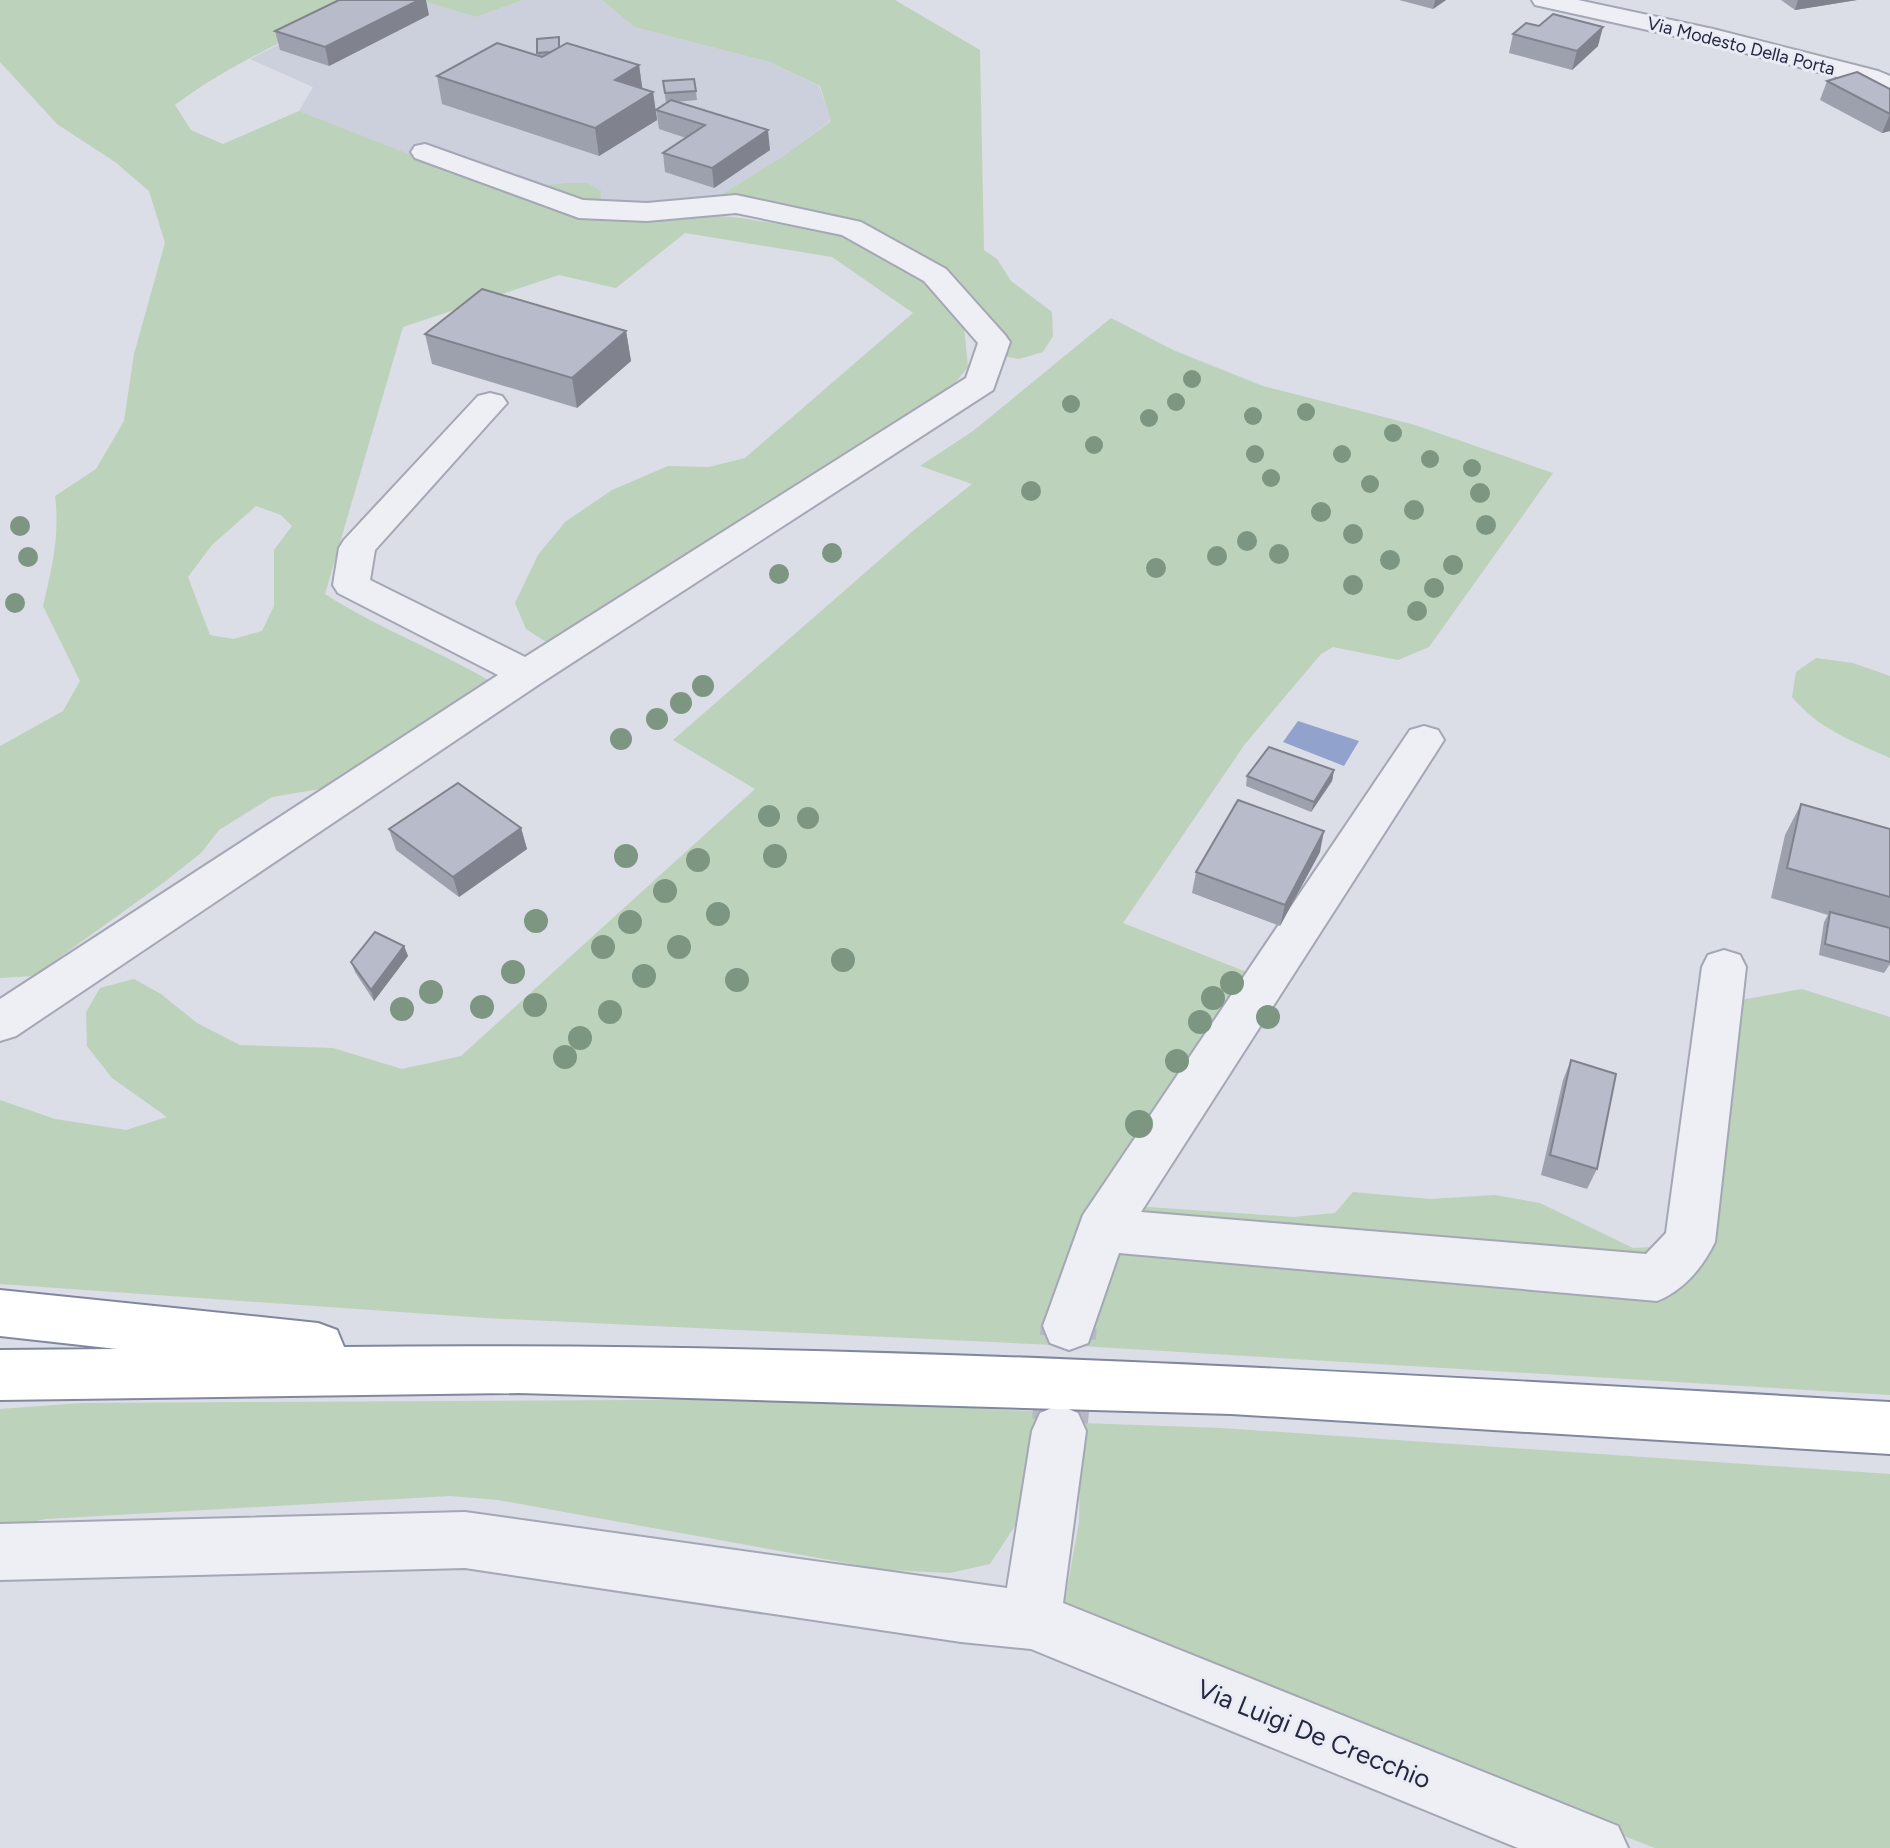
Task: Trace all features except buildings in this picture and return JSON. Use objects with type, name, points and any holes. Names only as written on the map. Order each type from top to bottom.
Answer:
[{"type":"highway","points":[[0,1313],[519,1369]]},
{"type":"highway","points":[[0,1403],[519,1369]]},
{"type":"highway","points":[[0,1375],[519,1369],[1231,1389],[1890,1428]]},
{"type":"street","name":"Via Modesto Della Porta","points":[[1544,0],[1673,28],[1869,77],[1890,86]]},
{"type":"street","points":[[1665,0],[1673,28]]},
{"type":"street","points":[[0,1023],[527,674],[981,383],[994,342],[935,275],[851,228],[736,204],[647,212],[579,209],[425,152]]},
{"type":"street","points":[[490,403],[357,548],[351,585],[527,674]]},
{"type":"street","points":[[1069,1326],[1101,1230],[1424,740]]},
{"type":"street","points":[[1101,1230],[1657,1278],[1690,1242],[1724,967]]},
{"type":"street","points":[[1031,1620],[1059,1431]]},
{"type":"street","name":"Via Luigi De Crecchio","points":[[0,1552],[465,1540],[961,1613],[1031,1620],[1596,1848]]},
{"type":"shaded area","points":[[368,0],[420,0],[476,17],[523,0],[602,0],[634,27],[770,62],[819,86],[831,120],[782,157],[714,199],[614,203],[554,211],[299,111],[313,87],[250,59]]},
{"type":"green space","points":[[0,0],[368,0],[245,61],[175,105],[191,130],[223,144],[299,111],[501,190],[587,183],[601,191],[600,205],[742,218],[850,236],[937,286],[964,327],[968,367],[946,394],[551,645],[526,629],[515,603],[538,555],[565,522],[612,490],[668,466],[709,467],[745,458],[913,313],[832,257],[685,233],[616,288],[559,275],[403,327],[325,594],[495,684],[338,786],[272,797],[219,830],[201,853],[163,883],[34,976],[0,978],[0,746],[63,711],[80,681],[43,606],[56,538],[55,496],[96,469],[124,421],[134,354],[165,243],[149,191],[115,162],[57,124],[0,62]],"holes":[[[256,506],[281,515],[292,526],[274,550],[274,606],[262,631],[233,639],[210,635],[188,577],[212,545]]]},
{"type":"green space","points":[[420,0],[523,0],[476,17]]},
{"type":"green space","points":[[602,0],[895,0],[980,50],[984,250],[997,259],[1011,281],[1052,312],[1053,336],[1043,352],[1019,359],[992,354],[940,274],[851,224],[714,199],[782,157],[831,121],[820,86],[770,62],[634,27]]},
{"type":"green space","points":[[1111,318],[1173,350],[1263,386],[1415,425],[1553,473],[1429,647],[1398,660],[1333,647],[1321,654],[1245,744],[1123,923],[1254,975],[1058,1295],[1054,1345],[486,1318],[0,1284],[0,1100],[55,1119],[126,1130],[167,1117],[112,1078],[87,1046],[86,1012],[100,988],[134,979],[161,994],[197,1023],[240,1045],[333,1048],[402,1069],[461,1056],[755,789],[673,740],[914,530],[972,484],[920,466],[973,431]]},
{"type":"green space","points":[[1816,658],[1853,663],[1890,676],[1890,758],[1825,726],[1792,697],[1796,672]]},
{"type":"green space","points":[[1802,989],[1890,1017],[1890,1395],[1080,1346],[1094,1285],[1134,1206],[1294,1217],[1335,1213],[1353,1192],[1430,1199],[1495,1195],[1540,1203],[1633,1248],[1654,1247],[1704,1227],[1735,1001]]},
{"type":"green space","points":[[815,1399],[1045,1412],[1036,1477],[1015,1526],[990,1564],[950,1573],[885,1570],[498,1500],[450,1496],[46,1519],[0,1528],[0,1409],[82,1403]]},
{"type":"green space","points":[[1081,1423],[1221,1428],[1890,1474],[1890,1848],[1655,1848],[1369,1739],[1063,1611],[1079,1522]]},
{"type":"water","points":[[1298,721],[1359,741],[1344,766],[1283,742]]},
{"type":"tunnel","points":[[1060,1421],[1069,1326]]}]
